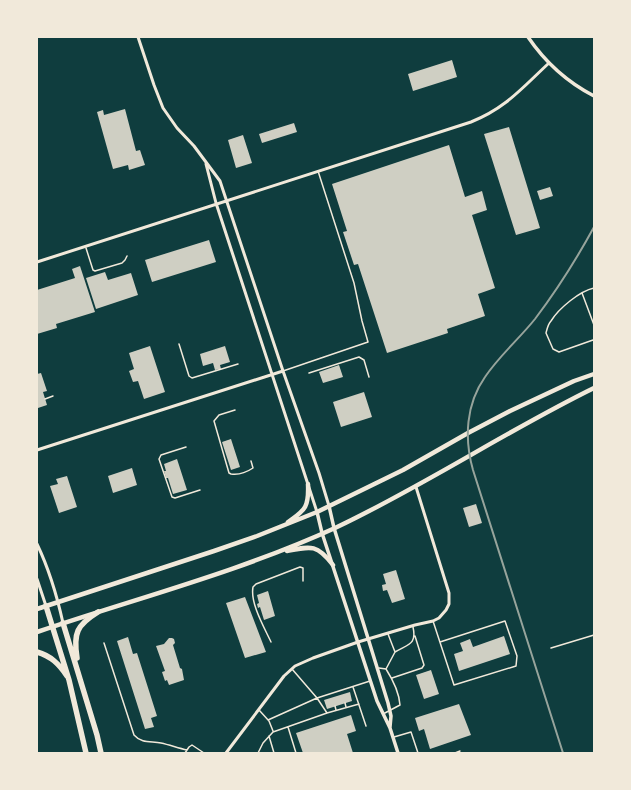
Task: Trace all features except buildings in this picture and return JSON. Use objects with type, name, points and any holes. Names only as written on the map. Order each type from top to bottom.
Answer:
[{"type":"highway","points":[[46,606],[69,680],[86,753]]},
{"type":"highway","points":[[80,678],[75,646],[77,632],[85,620],[98,612]]},
{"type":"highway","points":[[63,623],[97,735],[101,753]]},
{"type":"highway","points":[[37,652],[50,657],[59,664],[69,680]]},
{"type":"main road","points":[[37,609],[220,549],[317,512],[403,470],[510,411],[574,381],[594,374]]},
{"type":"main road","points":[[37,632],[189,584],[277,552],[334,528],[365,514],[551,409],[594,388]]},
{"type":"main road","points":[[281,527],[305,509],[308,498],[308,484]]},
{"type":"main road","points":[[277,552],[301,548],[313,548],[322,552],[333,565]]},
{"type":"street","points":[[138,37],[163,108],[177,128],[194,146],[220,181],[227,200],[283,370],[319,473],[334,528],[391,716],[390,728]]},
{"type":"street","points":[[528,37],[549,63],[575,85],[594,96]]},
{"type":"street","points":[[37,262],[481,118],[507,103],[549,63]]},
{"type":"street","points":[[206,162],[216,204],[308,484],[322,533],[370,681],[377,701],[390,728],[398,753]]},
{"type":"street","points":[[37,450],[283,370]]},
{"type":"street","points":[[226,753],[284,676],[300,663],[358,642],[413,625],[433,621],[439,618],[446,610],[449,604],[449,593],[416,486]]},
{"type":"street","points":[[37,544],[44,559],[63,623]]},
{"type":"street","points":[[37,579],[46,606]]},
{"type":"lane","points":[[283,370],[368,342],[354,284],[318,171]]},
{"type":"lane","points":[[85,247],[93,270],[96,271],[122,263],[127,256]]},
{"type":"lane","points":[[594,288],[571,299],[551,321],[546,333],[553,349],[560,352],[577,347],[594,339]]},
{"type":"lane","points":[[582,293],[594,326]]},
{"type":"lane","points":[[179,344],[189,376],[192,378],[238,364]]},
{"type":"lane","points":[[309,373],[359,357],[364,360],[369,377]]},
{"type":"lane","points":[[45,399],[53,396]]},
{"type":"lane","points":[[235,410],[219,416],[214,421],[230,473],[236,475],[250,470],[253,468],[251,461]]},
{"type":"lane","points":[[186,447],[161,455],[159,459],[171,496],[173,498],[200,490]]},
{"type":"lane","points":[[271,642],[261,622],[253,598],[253,586],[300,567],[303,568],[303,581]]},
{"type":"lane","points":[[433,621],[454,685],[516,666],[517,656],[505,621],[440,642]]},
{"type":"lane","points":[[392,678],[422,668],[424,665],[413,625]]},
{"type":"lane","points":[[388,633],[395,652]]},
{"type":"lane","points":[[551,648],[594,635]]},
{"type":"lane","points":[[386,669],[395,652],[412,642],[415,636]]},
{"type":"lane","points":[[104,644],[134,735],[140,740],[146,742],[159,743],[187,750]]},
{"type":"lane","points":[[377,667],[386,669],[392,678],[400,697],[400,705],[383,714]]},
{"type":"lane","points":[[292,669],[318,698],[327,713]]},
{"type":"lane","points":[[268,720],[318,698],[370,681]]},
{"type":"lane","points":[[353,687],[366,726]]},
{"type":"lane","points":[[331,694],[332,698]]},
{"type":"lane","points":[[345,703],[346,707]]},
{"type":"lane","points":[[258,753],[263,743],[273,732],[336,710],[359,704]]},
{"type":"lane","points":[[335,706],[336,710]]},
{"type":"lane","points":[[259,710],[268,720],[273,728],[273,732]]},
{"type":"lane","points":[[288,726],[296,753]]},
{"type":"lane","points":[[393,738],[411,732],[418,753]]},
{"type":"lane","points":[[269,736],[274,753]]},
{"type":"lane","points":[[185,753],[192,746],[204,753]]},
{"type":"lane","points":[[455,753],[460,751]]},
{"type":"railway","points":[[563,753],[473,470],[468,446],[468,422],[474,398],[485,377],[496,362],[529,326],[543,308],[566,274],[594,227]]}]
